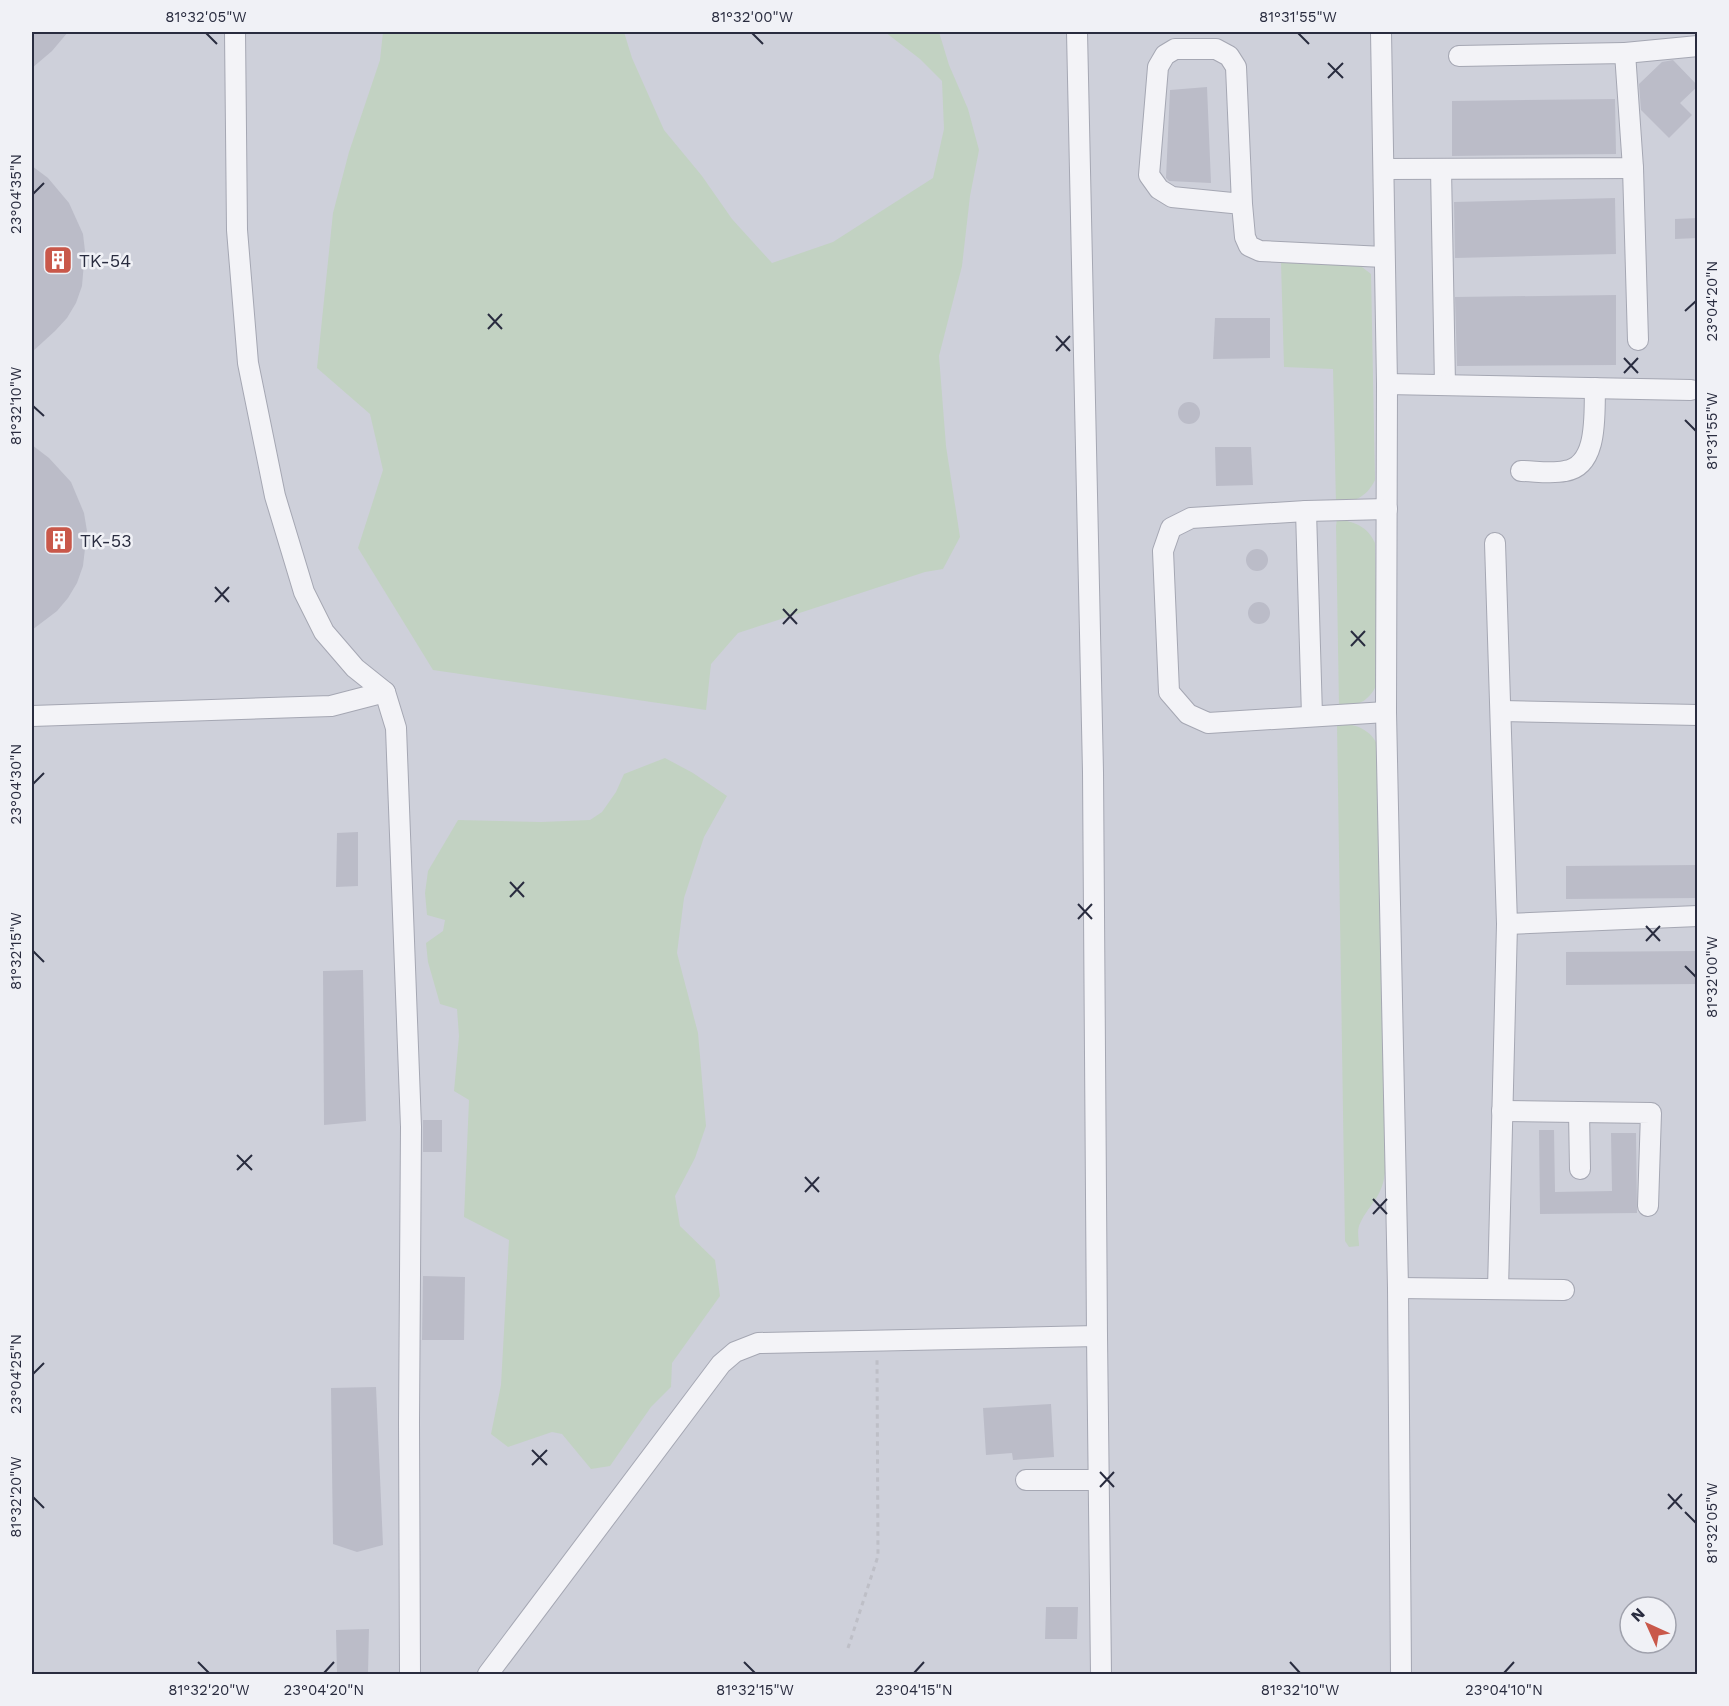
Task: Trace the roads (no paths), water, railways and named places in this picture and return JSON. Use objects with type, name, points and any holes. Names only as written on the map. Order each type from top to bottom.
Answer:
[{"type":"street","points":[[234,32],[237,230],[248,363],[275,496],[304,592],[324,632],[355,668],[385,692],[396,728],[411,1127],[410,1674]]},
{"type":"street","points":[[1077,32],[1093,760],[1101,1674]]},
{"type":"street","points":[[1381,32],[1387,384],[1386,712],[1398,1288],[1401,1674]]},
{"type":"street","points":[[1459,56],[1625,53],[1698,46]]},
{"type":"street","points":[[1242,204],[1172,197],[1159,189],[1149,175],[1158,67],[1165,55],[1175,49],[1216,49],[1229,56],[1236,67],[1242,204],[1245,237],[1249,246],[1260,251],[1384,257]]},
{"type":"street","points":[[1625,53],[1633,168],[1638,340]]},
{"type":"street","points":[[1384,169],[1633,168]]},
{"type":"street","points":[[1441,169],[1445,385]]},
{"type":"street","points":[[1387,384],[1691,390]]},
{"type":"street","points":[[1521,471],[1566,471],[1578,465],[1586,455],[1594,433],[1594,388]]},
{"type":"street","points":[[1386,712],[1208,723],[1188,714],[1169,692],[1162,551],[1172,528],[1191,518],[1387,508]]},
{"type":"street","points":[[1306,511],[1312,716]]},
{"type":"street","points":[[1495,543],[1507,924],[1498,1289]]},
{"type":"street","points":[[32,716],[331,706],[385,692]]},
{"type":"street","points":[[1501,711],[1698,715]]},
{"type":"street","points":[[1507,924],[1698,916]]},
{"type":"street","points":[[1502,1111],[1651,1113],[1648,1206]]},
{"type":"street","points":[[1579,1112],[1580,1168]]},
{"type":"street","points":[[1398,1288],[1564,1290]]},
{"type":"street","points":[[491,1672],[721,1364],[735,1352],[758,1343],[1097,1336]]},
{"type":"street","points":[[1026,1480],[1099,1480]]},
{"type":"place","name":"TK-54","points":[[58,260]]},
{"type":"place","name":"TK-53","points":[[59,540]]}]
